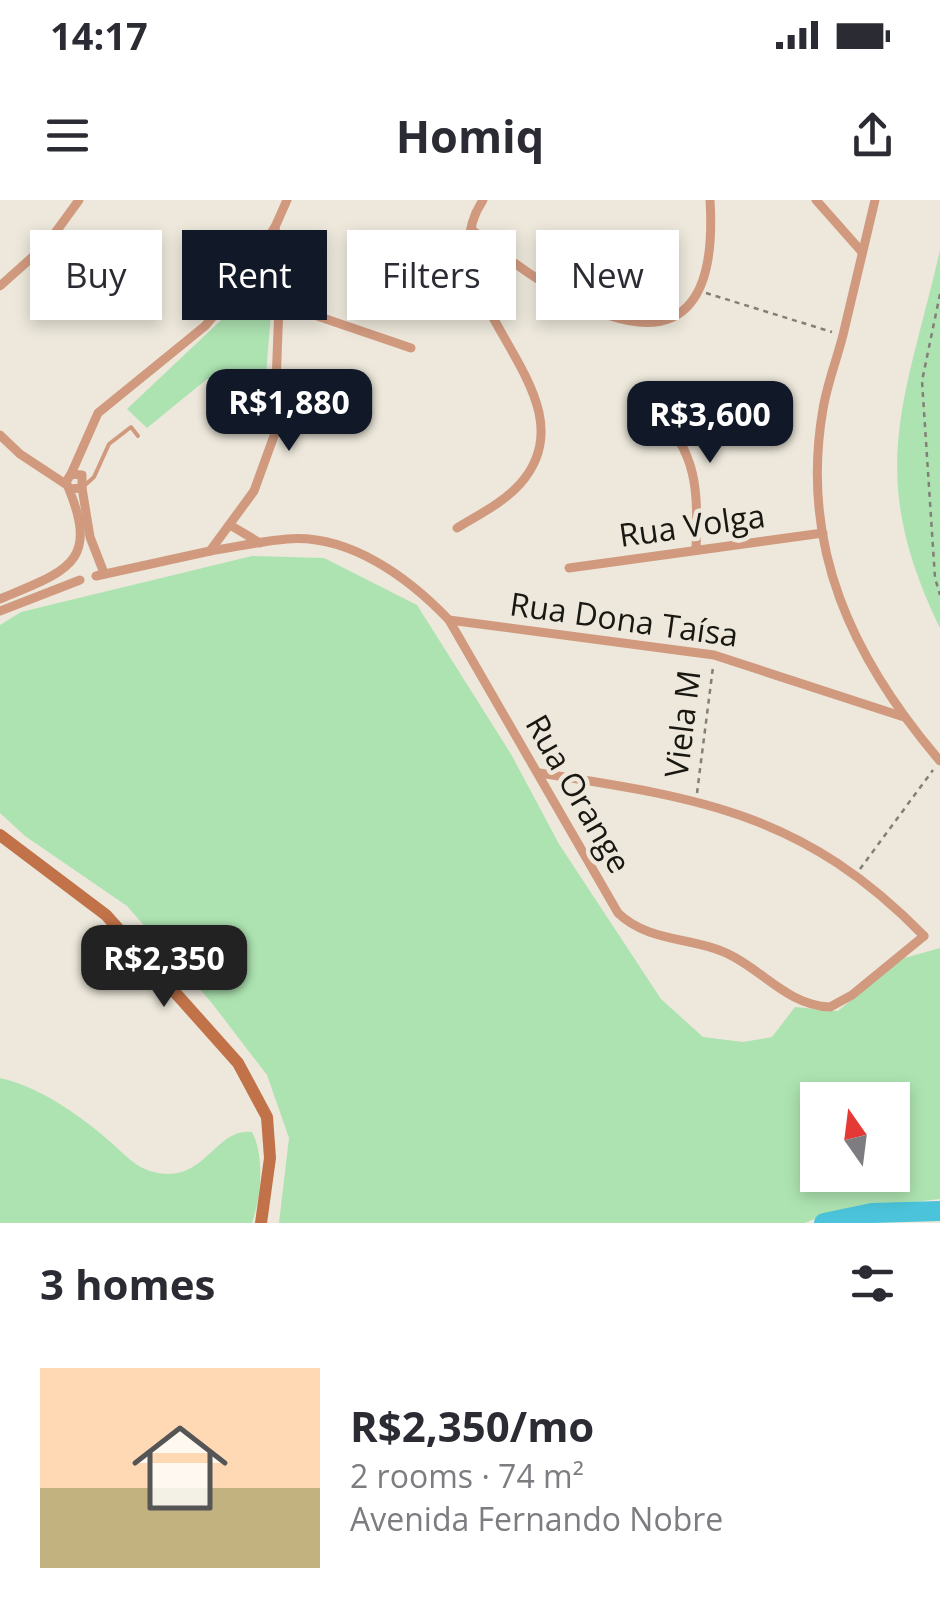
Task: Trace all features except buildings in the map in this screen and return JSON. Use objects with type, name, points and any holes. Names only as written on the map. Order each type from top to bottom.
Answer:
[{"type":"main road","points":[[0,835],[106,915],[238,1063],[267,1117],[270,1158],[261,1223]]},
{"type":"street","points":[[0,286],[47,244],[79,200]]},
{"type":"street","points":[[273,230],[286,200]]},
{"type":"street","points":[[457,528],[522,483],[540,437],[534,396],[474,283],[471,229],[483,200]]},
{"type":"street","points":[[471,229],[500,253],[588,306],[632,324],[656,324],[682,312],[700,292],[712,232],[710,200]]},
{"type":"street","points":[[816,200],[862,252]]},
{"type":"street","points":[[874,200],[823,408],[823,533],[840,606],[878,682],[940,761]]},
{"type":"street","points":[[327,319],[411,348]]},
{"type":"street","points":[[0,599],[53,578],[79,553],[83,542],[80,517],[69,481],[98,413],[210,320]]},
{"type":"street","points":[[210,551],[254,491],[274,436],[278,320]]},
{"type":"street","points":[[654,408],[686,447],[697,500],[696,549]]},
{"type":"street","points":[[0,434],[41,469],[83,484]]},
{"type":"street","points":[[83,448],[83,484]]},
{"type":"street","points":[[69,481],[83,484]]},
{"type":"street","name":"Rua Orange","points":[[83,484],[100,574],[210,551],[312,540],[339,546],[419,589],[449,620],[618,914],[633,928],[734,956],[793,999],[812,1006],[839,1003],[924,936]]},
{"type":"street","points":[[230,525],[263,544]]},
{"type":"street","name":"Rua Volga","points":[[569,568],[823,533]]},
{"type":"street","points":[[0,611],[80,580]]},
{"type":"street","name":"Rua Dona Taísa","points":[[449,620],[714,655],[904,717]]},
{"type":"street","points":[[538,773],[697,799],[784,830],[856,874],[924,936],[940,938]]},
{"type":"lane","points":[[83,484],[117,434],[131,428],[138,436]]},
{"type":"path","points":[[700,292],[842,336]]},
{"type":"path","points":[[940,294],[922,381],[935,578],[940,595]]},
{"type":"path","name":"Viela M","points":[[697,799],[714,655]]},
{"type":"path","points":[[856,874],[940,761]]},
{"type":"green space","points":[[940,250],[940,628],[917,574],[903,525],[898,439],[904,397]]},
{"type":"green space","points":[[221,320],[270,320],[265,386],[207,379],[147,428],[127,409]]},
{"type":"green space","points":[[252,556],[324,558],[417,605],[511,754],[559,844],[661,999],[703,1037],[743,1042],[772,1037],[795,1007],[838,1011],[901,959],[940,948],[940,1199],[830,1212],[805,1223],[279,1223],[289,1138],[267,1075],[211,1002],[127,906],[25,836],[0,813],[0,625],[21,612]]},
{"type":"green space","points":[[0,1078],[57,1102],[136,1164],[158,1173],[187,1170],[229,1138],[252,1132],[259,1153],[260,1177],[252,1223],[0,1223]]},
{"type":"waterway","points":[[824,1223],[872,1213],[940,1211]]}]
